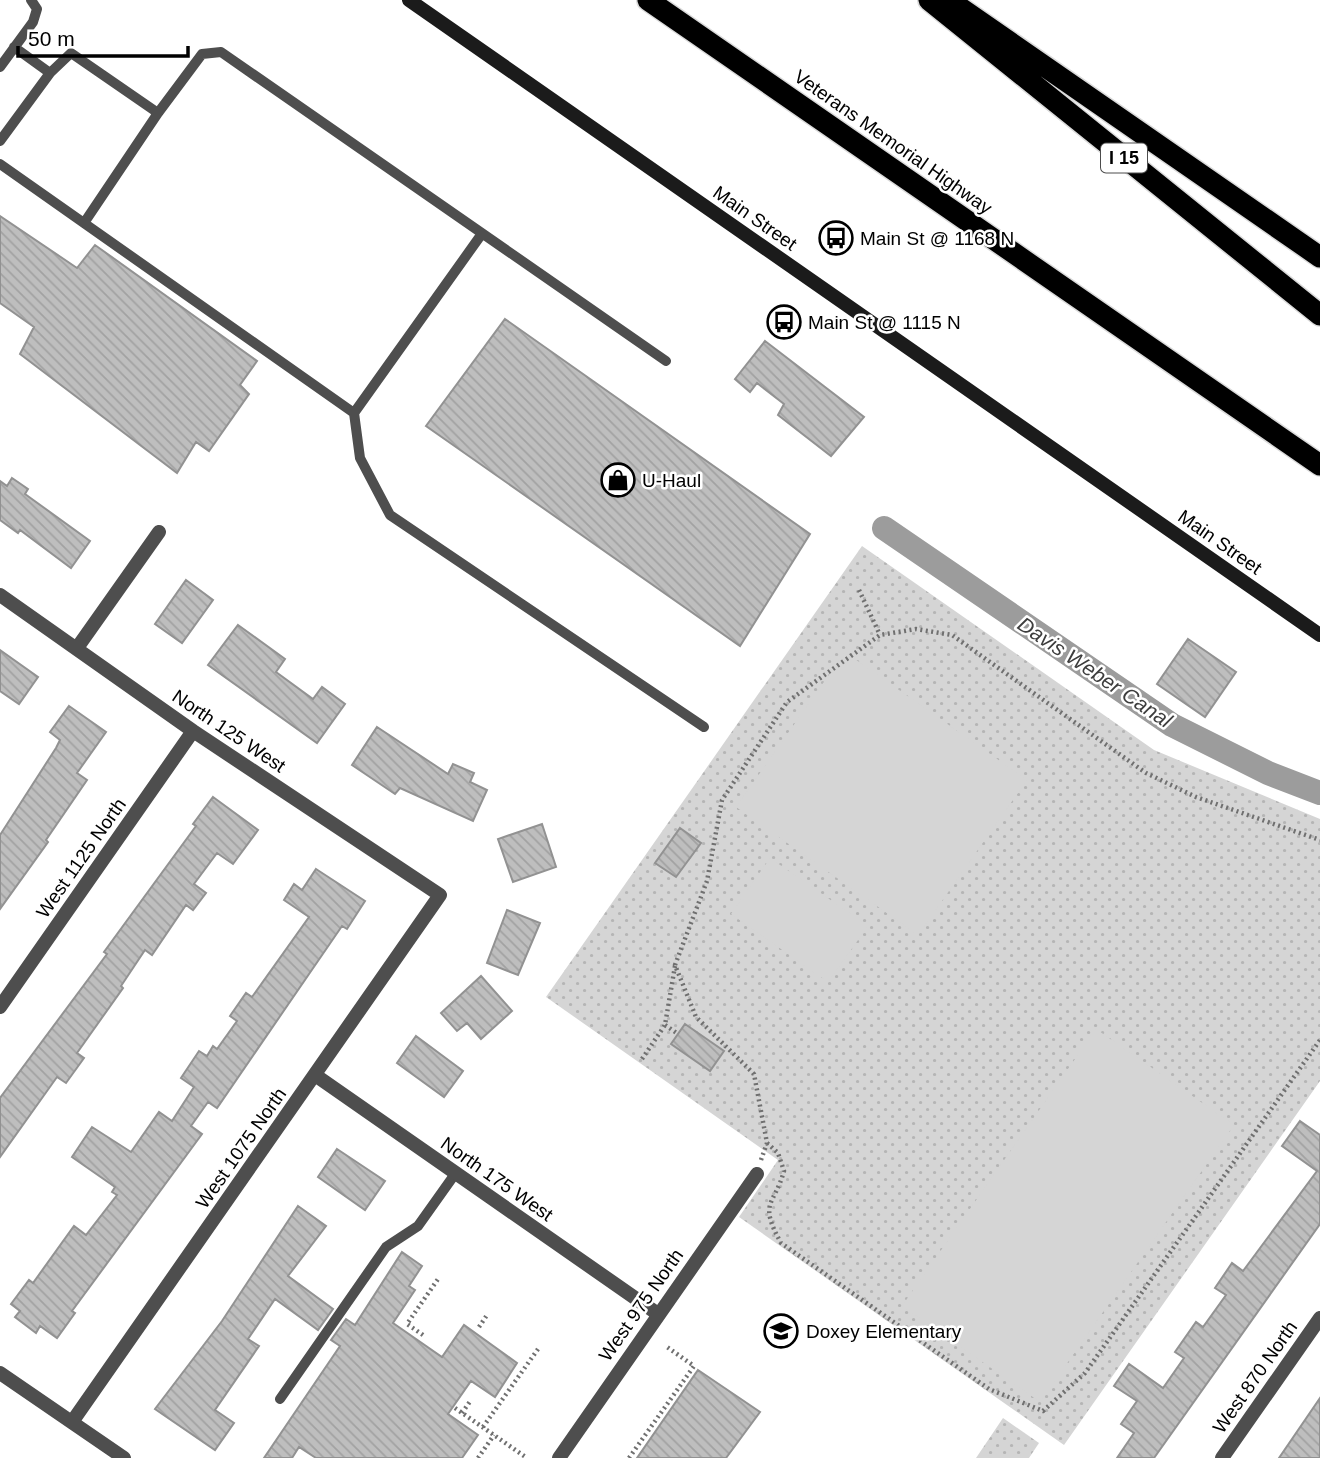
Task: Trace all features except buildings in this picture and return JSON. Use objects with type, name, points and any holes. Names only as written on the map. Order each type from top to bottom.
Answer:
[{"type":"highway","name":"Veterans Memorial Highway","points":[[648,0],[1320,465]]},
{"type":"highway","name":"I 15","points":[[929,0],[1320,315]]},
{"type":"highway","points":[[949,0],[1320,257]]},
{"type":"main road","name":"Main Street","points":[[409,0],[1320,635]]},
{"type":"street","points":[[77,648],[159,532]]},
{"type":"street","name":"North 125 West","points":[[0,595],[193,731],[440,895]]},
{"type":"street","name":"West 1125 North","points":[[0,1007],[193,731]]},
{"type":"street","name":"West 1075 North","points":[[72,1422],[440,895]]},
{"type":"street","name":"North 175 West","points":[[315,1075],[657,1314]]},
{"type":"street","name":"West 975 North","points":[[559,1458],[757,1174]]},
{"type":"street","name":"West 870 North","points":[[1222,1458],[1320,1318]]},
{"type":"street","points":[[0,1373],[124,1458]]},
{"type":"lane","points":[[0,67],[33,22],[37,9],[30,0]]},
{"type":"lane","points":[[14,47],[50,73]]},
{"type":"lane","points":[[83,223],[201,54],[221,52],[666,361]]},
{"type":"lane","points":[[0,141],[50,73],[71,53],[158,113]]},
{"type":"lane","points":[[0,164],[354,414]]},
{"type":"lane","points":[[481,235],[354,414],[360,458],[390,515],[704,727]]},
{"type":"lane","points":[[280,1399],[386,1247],[418,1226],[456,1174]]},
{"type":"path","points":[[859,590],[880,635]]},
{"type":"path","points":[[642,1059],[665,1025],[676,965],[707,881],[722,800],[787,702],[880,635],[916,629],[952,635],[1146,773],[1196,797],[1320,840]]},
{"type":"path","points":[[676,965],[696,1017],[754,1074],[767,1143],[778,1153],[784,1171],[768,1207],[781,1243],[989,1389],[1043,1411],[1085,1373],[1320,1040]]},
{"type":"path","points":[[665,1025],[678,1034]]},
{"type":"path","points":[[423,1335],[407,1324],[438,1279]]},
{"type":"path","points":[[479,1326],[487,1315]]},
{"type":"path","points":[[629,1458],[694,1366],[667,1347]]},
{"type":"path","points":[[482,1427],[538,1349]]},
{"type":"path","points":[[462,1413],[471,1400]]},
{"type":"path","points":[[455,1408],[527,1458]]},
{"type":"path","points":[[478,1458],[494,1435]]},
{"type":"shaded area","points":[[862,546],[1154,750],[1320,819],[1320,1081],[1064,1445],[739,1217],[778,1160],[546,997]]},
{"type":"shaded area","points":[[845,652],[1027,780],[918,935],[736,807]]},
{"type":"shaded area","points":[[770,858],[868,926],[828,982],[731,914]]},
{"type":"shaded area","points":[[1096,1029],[1234,1125],[1040,1402],[902,1306]]},
{"type":"shaded area","points":[[1003,1418],[1039,1443],[1029,1458],[976,1458]]},
{"type":"waterway","name":"Davis Weber Canal","points":[[884,528],[1172,725],[1268,773],[1320,793]]},
{"type":"place","name":"Main St @ 1168 N","points":[[836,238]]},
{"type":"place","name":"Main St @ 1115 N","points":[[784,322]]},
{"type":"place","name":"U-Haul","points":[[618,480]]},
{"type":"place","name":"Doxey Elementary","points":[[781,1331]]}]
